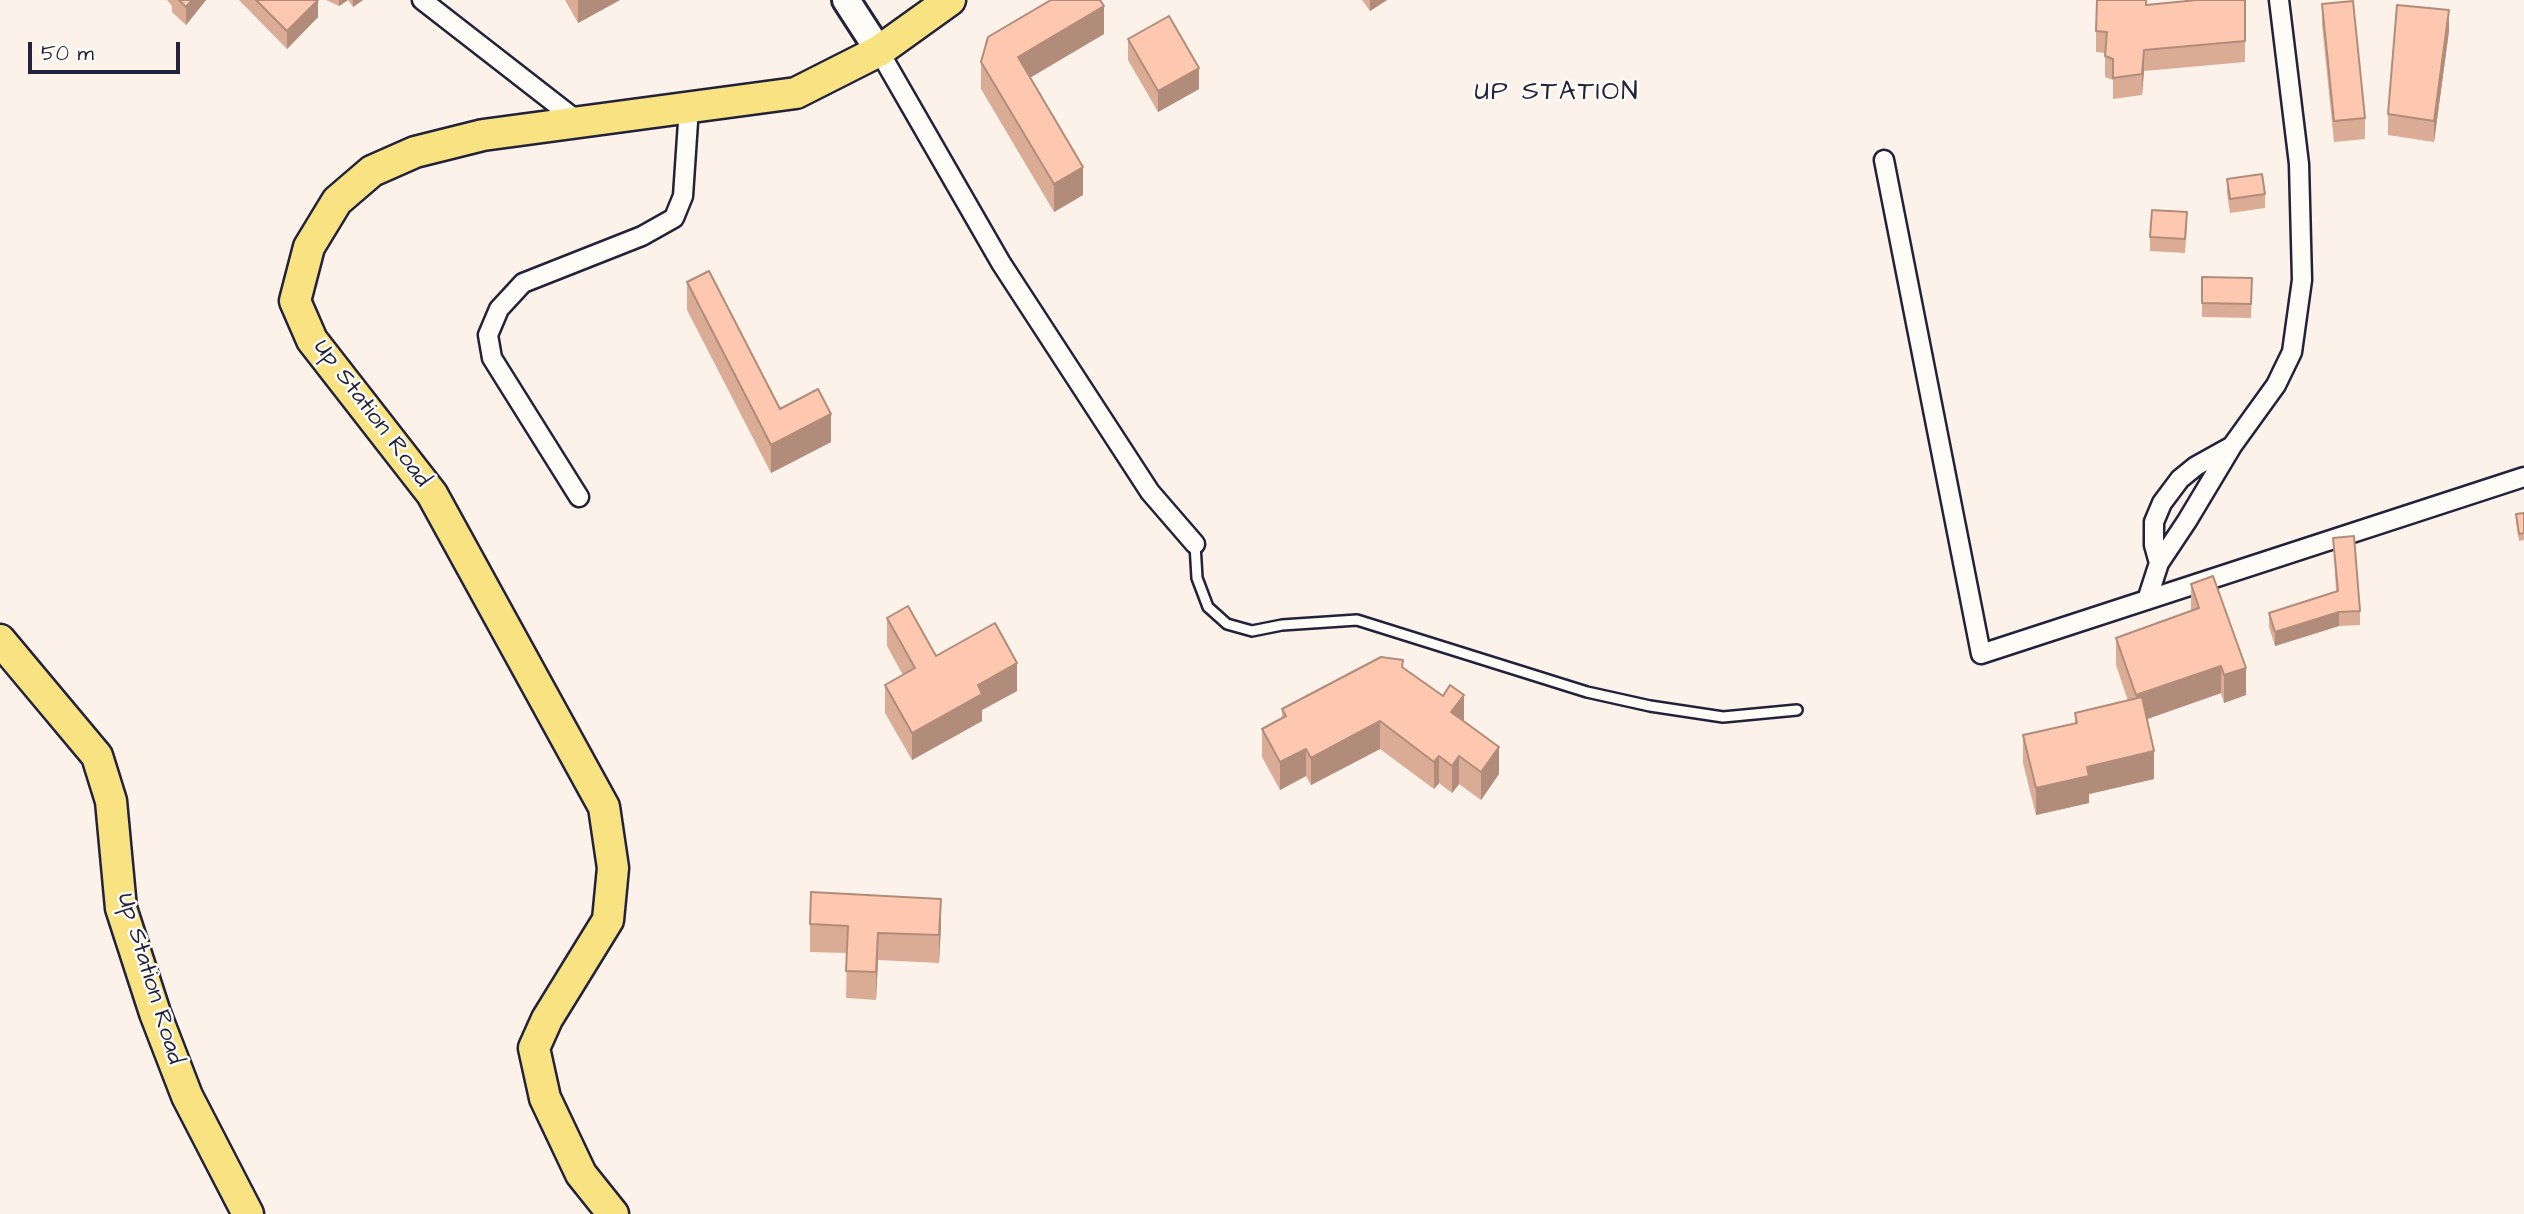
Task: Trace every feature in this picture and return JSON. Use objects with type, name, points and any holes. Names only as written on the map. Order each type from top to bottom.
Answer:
[{"type":"highway","name":"Up Station Road","points":[[613,1214],[581,1174],[545,1098],[534,1048],[547,1019],[608,920],[613,868],[604,807],[432,494],[312,340],[295,301],[309,247],[337,201],[372,171],[415,152],[484,135],[796,93],[879,51],[950,0]]},
{"type":"highway","name":"Up Station Road","points":[[0,640],[97,755],[111,801],[121,908],[155,1013],[187,1096],[248,1214]]},
{"type":"main road","points":[[846,0],[879,51]]},
{"type":"street","points":[[422,0],[579,122]]},
{"type":"street","points":[[2147,600],[2159,563],[2232,446],[2276,385],[2292,352],[2302,280],[2299,164],[2279,0]]},
{"type":"street","points":[[879,51],[1001,263],[1150,492],[1195,544]]},
{"type":"street","points":[[579,497],[492,358],[488,335],[499,309],[523,283],[642,236],[674,218],[683,196],[689,107]]},
{"type":"street","points":[[1884,160],[1981,654],[2524,477]]},
{"type":"street","points":[[2159,563],[2154,545],[2154,522],[2162,503],[2180,479],[2196,466],[2232,446]]},
{"type":"lane","points":[[1195,544],[1197,578],[1208,607],[1227,624],[1252,631],[1282,625],[1357,620],[1587,692],[1650,706],[1723,717],[1797,710]]},
{"type":"building","points":[[179,0],[192,0],[186,7]]},
{"type":"building","points":[[256,0],[318,0],[287,31]]},
{"type":"building","points":[[1051,0],[1100,0],[1104,6],[1018,57],[1083,167],[1054,184],[981,62],[988,37]]},
{"type":"building","points":[[2097,0],[2146,0],[2146,5],[2197,0],[2245,0],[2245,41],[2144,50],[2142,74],[2113,78],[2113,59],[2105,56],[2107,32],[2096,31]]},
{"type":"building","points":[[2353,1],[2365,118],[2334,121],[2322,4]]},
{"type":"building","points":[[2397,5],[2449,10],[2434,121],[2388,114]]},
{"type":"building","points":[[1169,16],[1199,68],[1158,91],[1128,39]]},
{"type":"building","points":[[2262,174],[2265,194],[2230,199],[2227,179]]},
{"type":"building","points":[[2152,210],[2187,212],[2185,239],[2150,237]]},
{"type":"building","points":[[709,271],[780,409],[818,389],[831,414],[771,445],[687,282]]},
{"type":"building","points":[[2202,277],[2252,278],[2251,304],[2202,303]]},
{"type":"building","points":[[2524,513],[2524,533],[2519,534],[2516,514]]},
{"type":"building","points":[[2354,536],[2360,611],[2339,612],[2275,632],[2269,613],[2338,591],[2333,538]]},
{"type":"building","points":[[2213,576],[2246,668],[2224,675],[2221,666],[2136,695],[2116,638],[2199,608],[2191,584]]},
{"type":"building","points":[[908,606],[936,656],[995,623],[1017,663],[978,685],[982,694],[912,733],[885,685],[915,668],[887,618]]},
{"type":"building","points":[[1381,657],[1403,660],[1402,667],[1443,696],[1450,685],[1464,695],[1451,712],[1499,747],[1481,772],[1459,756],[1452,766],[1439,756],[1434,762],[1380,721],[1311,758],[1306,749],[1280,762],[1262,729],[1286,716],[1282,709]]},
{"type":"building","points":[[2142,697],[2154,751],[2087,767],[2089,776],[2036,788],[2023,735],[2077,723],[2075,713]]},
{"type":"building","points":[[811,892],[941,899],[939,935],[878,933],[876,972],[846,971],[848,926],[810,924]]},
{"type":"district","name":"UP STATION","points":[[1557,94]]}]
